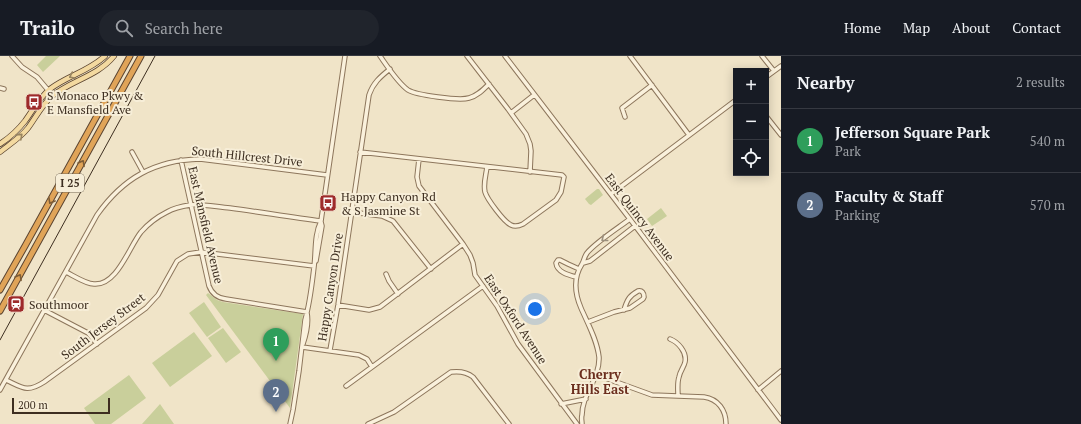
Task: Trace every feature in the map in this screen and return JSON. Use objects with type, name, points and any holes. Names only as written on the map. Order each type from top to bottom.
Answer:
[{"type":"highway","name":"I 25","points":[[0,290],[130,56]]},
{"type":"highway","name":"I 25","points":[[0,311],[141,56]]},
{"type":"main road","points":[[0,144],[14,133],[22,124],[48,90],[95,64],[105,56]]},
{"type":"main road","points":[[0,152],[26,130],[44,104],[52,96],[106,65],[114,56]]},
{"type":"street","points":[[12,56],[22,68],[37,77],[52,96]]},
{"type":"street","points":[[290,424],[302,347],[308,323],[307,312],[322,226],[321,221],[327,175],[345,56]]},
{"type":"street","points":[[380,56],[400,82],[414,93],[462,99],[474,96],[489,84]]},
{"type":"street","points":[[468,56],[528,138],[531,152],[530,172]]},
{"type":"street","name":"East Quincy Avenue","points":[[505,56],[781,420]]},
{"type":"street","points":[[630,56],[689,135]]},
{"type":"street","points":[[762,56],[774,71]]},
{"type":"street","points":[[769,75],[781,66]]},
{"type":"street","name":"Happy Canyon Drive","points":[[330,350],[369,94],[377,79],[390,69]]},
{"type":"street","points":[[624,117],[622,108],[652,85]]},
{"type":"street","points":[[511,113],[534,95]]},
{"type":"street","points":[[611,194],[733,102]]},
{"type":"street","points":[[769,120],[781,135]]},
{"type":"street","points":[[132,152],[144,172]]},
{"type":"street","points":[[360,152],[564,176],[561,192],[556,200],[523,224],[513,226],[506,222],[487,196],[485,190],[487,167]]},
{"type":"street","name":"South Hillcrest Drive","points":[[0,390],[102,207],[118,189],[132,178],[154,167],[181,160],[200,159],[327,175]]},
{"type":"street","name":"East Oxford Avenue","points":[[419,159],[417,177],[419,186],[463,244],[472,259],[475,275],[498,306],[524,355],[577,424]]},
{"type":"street","name":"East Mansfield Avenue","points":[[181,160],[209,286],[213,294],[219,298],[307,312]]},
{"type":"street","points":[[66,272],[90,284],[101,284],[119,270],[141,233],[153,220],[168,211],[191,205],[204,205],[321,221]]},
{"type":"street","points":[[351,212],[382,216],[393,221],[431,269]]},
{"type":"street","points":[[582,424],[581,414],[599,365],[598,350],[578,300],[576,277],[585,257],[590,250],[630,219]]},
{"type":"street","points":[[583,263],[590,261],[635,226]]},
{"type":"street","points":[[338,305],[369,310],[380,307],[463,244]]},
{"type":"street","name":"South Jersey Street","points":[[6,380],[28,389],[34,388],[44,382],[141,313],[155,299],[178,261],[188,254],[201,252],[314,266]]},
{"type":"street","points":[[576,277],[556,267],[556,263],[560,260],[579,269]]},
{"type":"street","points":[[386,274],[398,294]]},
{"type":"street","points":[[346,386],[483,286]]},
{"type":"street","points":[[588,322],[604,315],[624,310],[630,308],[643,299],[644,293],[642,291],[638,291],[630,297],[626,302],[624,310]]},
{"type":"street","points":[[44,310],[88,333],[98,344]]},
{"type":"street","points":[[670,338],[676,341],[683,350],[686,358],[679,377],[678,396]]},
{"type":"street","points":[[302,347],[359,355],[367,359],[372,367]]},
{"type":"street","points":[[758,390],[781,371]]},
{"type":"street","points":[[368,424],[394,412],[451,372],[464,372],[473,377],[510,424]]},
{"type":"street","points":[[596,375],[647,394],[658,396],[704,397],[715,401],[723,408],[726,424]]},
{"type":"street","points":[[562,404],[586,399]]},
{"type":"street","points":[[293,410],[293,424]]},
{"type":"green space","points":[[46,56],[60,56],[43,72],[37,65]]},
{"type":"green space","points":[[599,189],[603,195],[591,205],[585,199]]},
{"type":"green space","points":[[661,208],[667,216],[652,226],[647,219]]},
{"type":"green space","points":[[208,293],[217,300],[223,302],[303,314],[290,408],[206,295]]},
{"type":"green space","points":[[204,302],[221,327],[207,337],[189,313]]},
{"type":"green space","points":[[223,328],[241,352],[226,363],[208,338]]},
{"type":"green space","points":[[194,332],[212,356],[170,387],[152,363]]},
{"type":"green space","points":[[129,375],[146,398],[111,424],[95,424],[84,408]]},
{"type":"green space","points":[[160,404],[174,424],[142,424]]},
{"type":"tram line","points":[[0,340],[155,56]]},
{"type":"place","name":"S Monaco Pkwy & E Mansfield Ave","points":[[34,102]]},
{"type":"place","name":"Happy Canyon Rd & S Jasmine St","points":[[328,203]]},
{"type":"place","name":"Southmoor","points":[[16,304]]},
{"type":"place","name":"Jefferson Square Park","points":[[276,361]]},
{"type":"place","name":"Faculty & Staff","points":[[276,412]]},
{"type":"district","name":"Cherry Hills East","points":[[600,382]]}]
